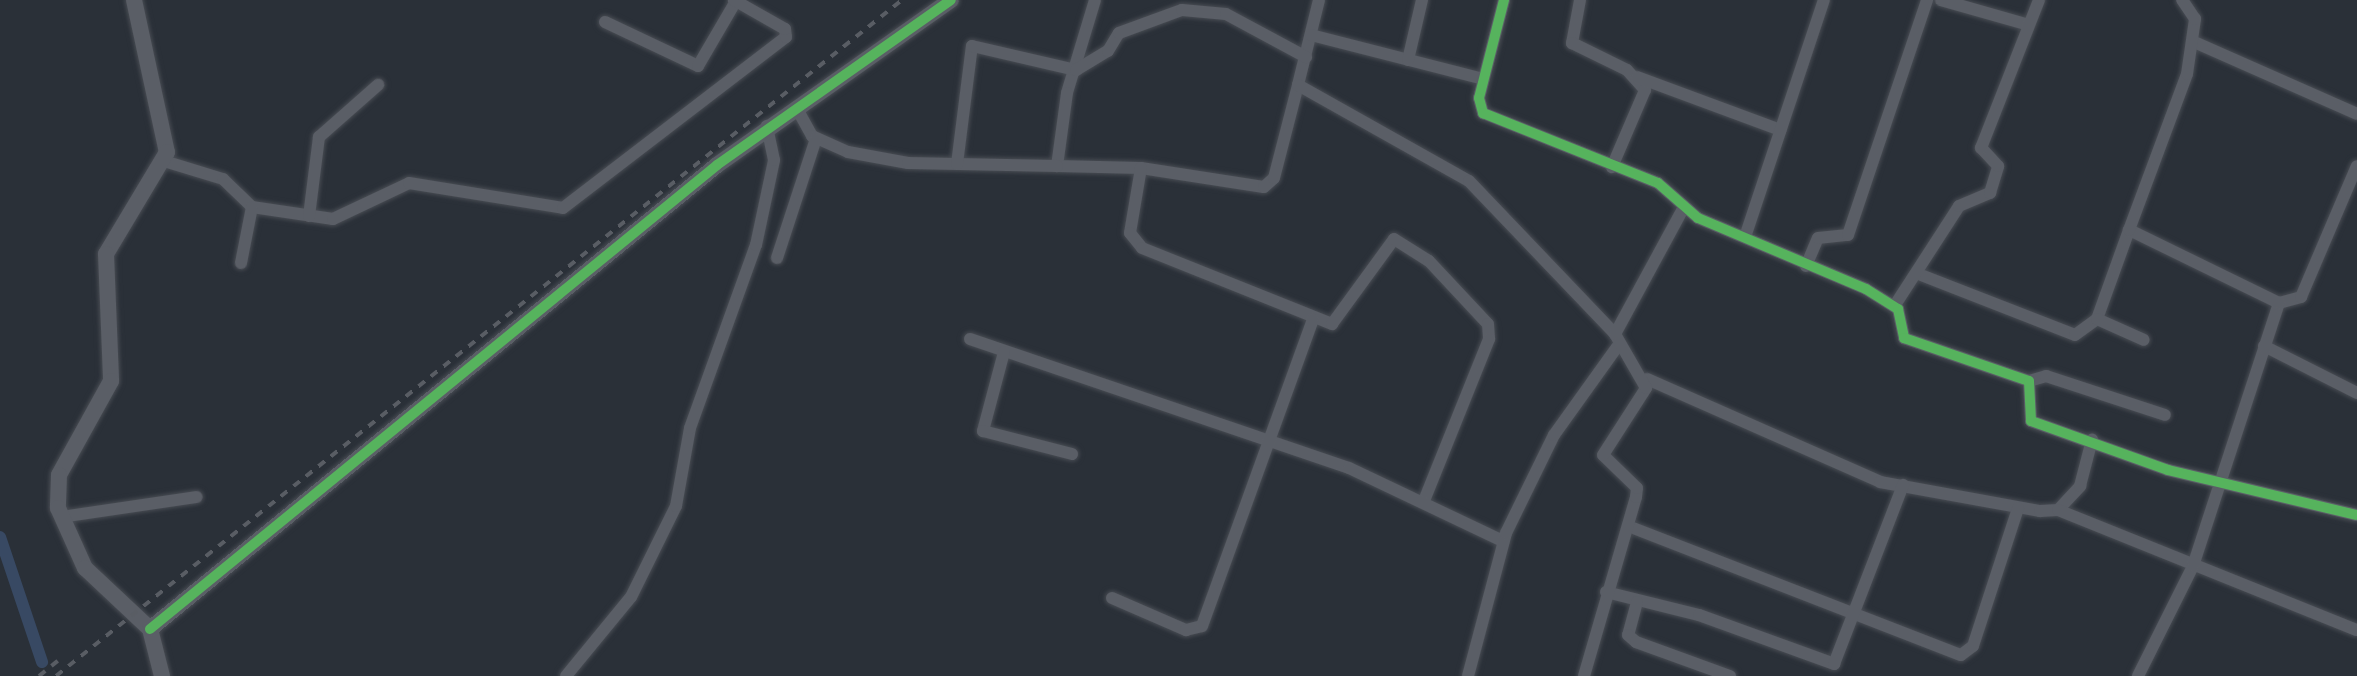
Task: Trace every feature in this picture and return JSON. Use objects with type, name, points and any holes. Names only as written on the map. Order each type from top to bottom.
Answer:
[{"type":"street","points":[[134,0],[164,161],[106,254],[111,381],[59,475],[61,517],[85,568],[150,629],[162,676]]},
{"type":"street","points":[[164,161],[223,179],[252,207],[309,216],[343,219],[409,183],[540,210],[575,204],[786,37],[785,29],[735,0],[698,66],[605,22]]},
{"type":"street","points":[[150,629],[767,126],[951,0]]},
{"type":"street","points":[[1057,166],[1076,70],[1095,0]]},
{"type":"street","points":[[796,107],[816,139],[872,157],[957,164],[1141,168],[1269,185],[1319,0]]},
{"type":"street","points":[[1408,60],[1422,0]]},
{"type":"street","points":[[1504,0],[1483,79],[1483,113],[1658,183],[1684,207],[1895,305]]},
{"type":"street","points":[[1580,0],[1572,43],[1636,77],[1780,130]]},
{"type":"street","points":[[1745,237],[1824,0]]},
{"type":"street","points":[[1806,266],[1818,238],[1848,235],[1927,0]]},
{"type":"street","points":[[1941,0],[2029,25]]},
{"type":"street","points":[[1895,305],[1921,275],[1932,239],[1948,231],[1959,206],[1990,193],[1998,166],[1981,148],[2039,0]]},
{"type":"street","points":[[1921,275],[2063,334],[2075,335],[2097,319],[2194,42],[2192,7],[2182,0]]},
{"type":"street","points":[[957,164],[972,46],[1076,70],[1108,51],[1119,33],[1182,10],[1226,14],[1306,57]]},
{"type":"street","points":[[1311,35],[1483,79]]},
{"type":"street","points":[[2194,42],[2357,114]]},
{"type":"street","points":[[1612,167],[1642,98],[1636,77]]},
{"type":"street","points":[[309,216],[319,137],[378,85]]},
{"type":"street","points":[[1298,85],[1469,181],[1616,340],[1647,379],[1706,410],[1903,485],[2018,508],[2058,510],[2357,630]]},
{"type":"street","points":[[566,676],[631,597],[676,506],[690,428],[756,245],[774,160],[767,126]]},
{"type":"street","points":[[777,258],[816,139]]},
{"type":"street","points":[[2129,230],[2279,303],[2301,297],[2357,166]]},
{"type":"street","points":[[1141,168],[1133,242],[1313,319],[1339,321],[1394,239],[1429,261],[1488,324],[1489,339],[1424,501]]},
{"type":"street","points":[[241,263],[252,207]]},
{"type":"street","points":[[1468,676],[1503,541],[1554,435],[1616,340],[1684,207]]},
{"type":"street","points":[[2138,676],[2193,566],[2223,485],[2279,303]]},
{"type":"street","points":[[1895,305],[1904,338],[2029,381],[2046,376],[2165,415]]},
{"type":"street","points":[[1112,598],[1186,630],[1202,626],[1313,319]]},
{"type":"street","points":[[2097,319],[2144,340]]},
{"type":"street","points":[[970,339],[1269,439],[1424,501],[1503,541]]},
{"type":"street","points":[[2264,346],[2357,393]]},
{"type":"street","points":[[1004,352],[983,431],[1072,454]]},
{"type":"street","points":[[1584,676],[1637,488],[1603,455],[1647,379]]},
{"type":"street","points":[[2029,381],[2031,421],[2223,485],[2357,515]]},
{"type":"street","points":[[2058,510],[2080,486],[2092,440]]},
{"type":"street","points":[[1606,592],[1699,615],[1834,664],[1903,485]]},
{"type":"street","points":[[61,517],[197,497]]},
{"type":"street","points":[[1628,526],[1961,655],[1973,646],[2018,508]]},
{"type":"street","points":[[1637,602],[1628,635],[1636,642],[1730,676]]},
{"type":"waterway","points":[[0,537],[42,662]]},
{"type":"railway","points":[[56,676],[902,0]]},
{"type":"railway","points":[[39,676],[64,656]]},
{"type":"cycle path","points":[[150,629],[717,165],[951,0]]},
{"type":"cycle path","points":[[1504,0],[1479,98],[1483,113],[1658,183],[1698,218],[1866,289],[1898,309],[1904,338],[2029,381],[2031,421],[2168,470],[2357,515]]}]
